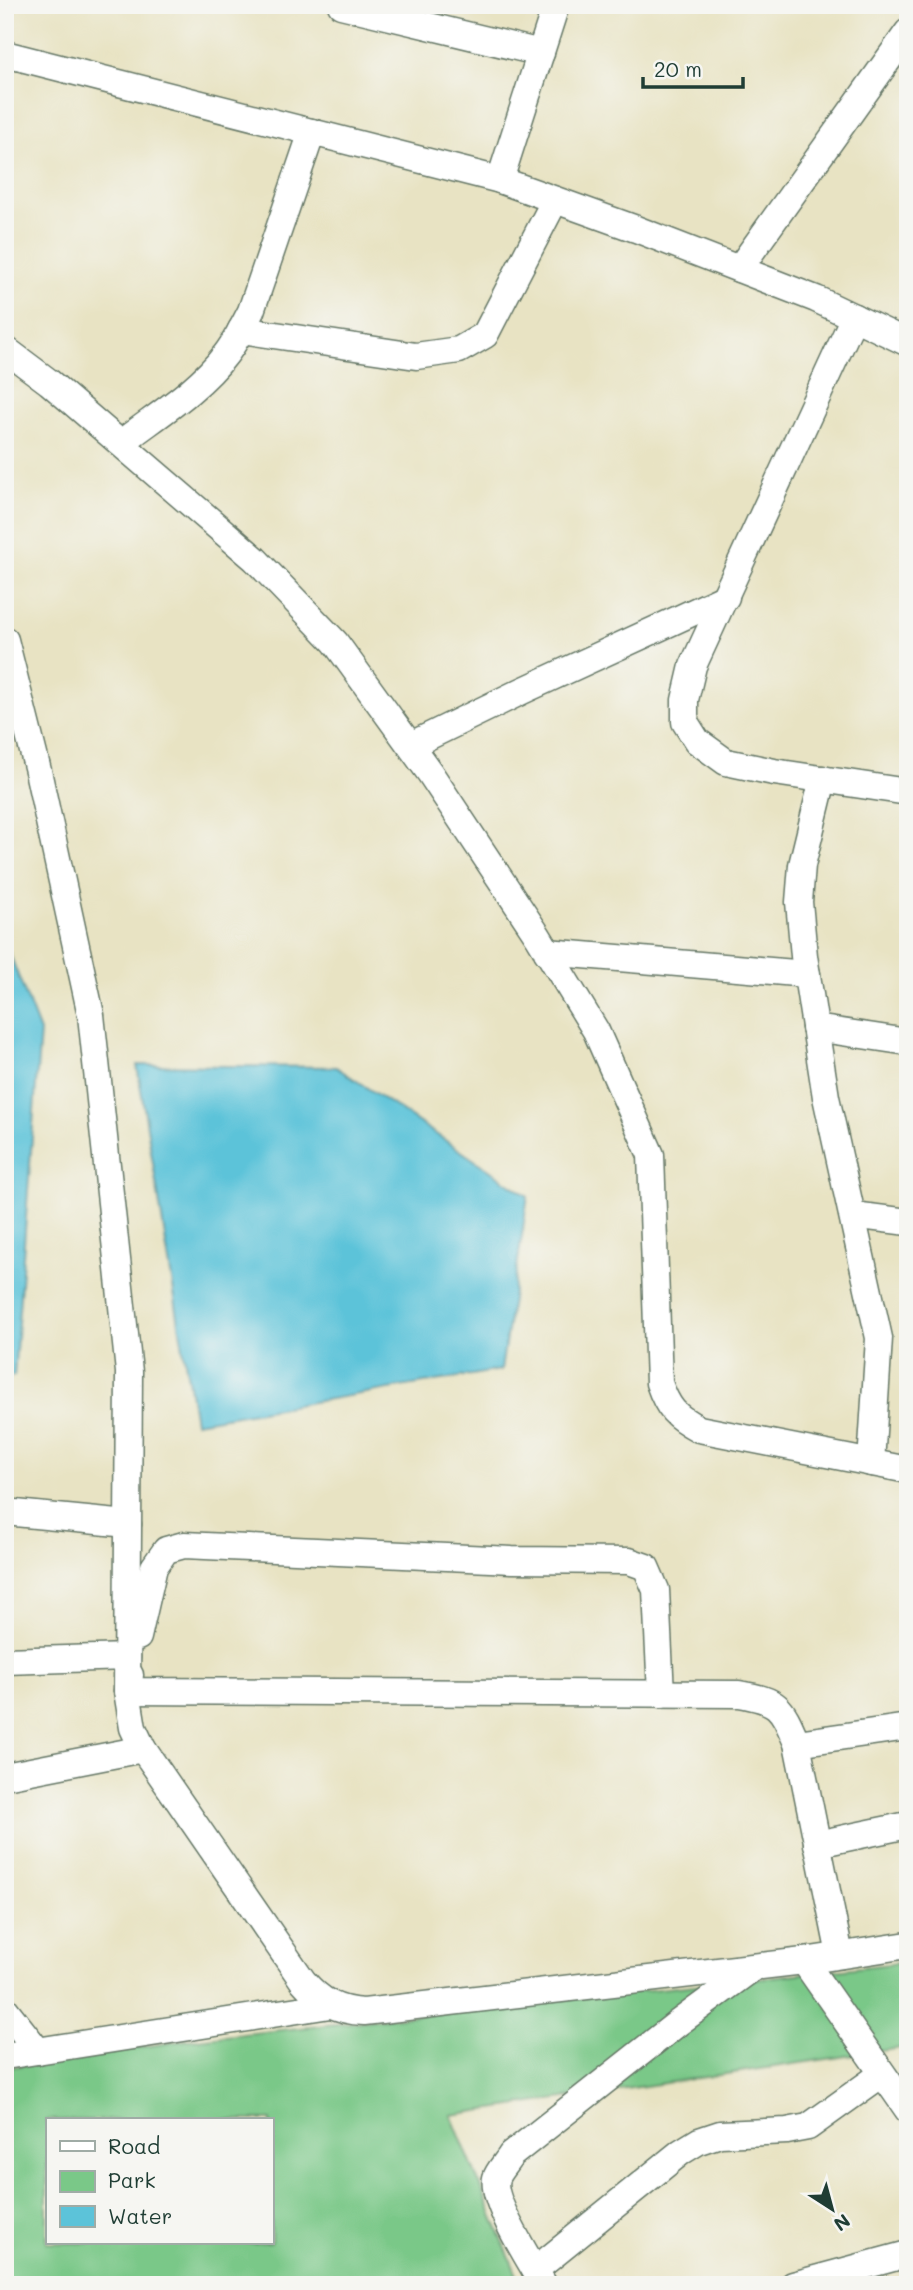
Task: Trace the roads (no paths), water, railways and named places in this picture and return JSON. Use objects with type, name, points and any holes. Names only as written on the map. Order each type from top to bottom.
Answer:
[{"type":"street","points":[[341,5],[541,53]]},
{"type":"street","points":[[500,180],[556,5]]},
{"type":"street","points":[[739,269],[908,32]]},
{"type":"street","points":[[5,54],[500,180],[816,299],[908,343]]},
{"type":"street","points":[[121,443],[195,386],[226,355],[251,311],[312,132]]},
{"type":"street","points":[[241,330],[416,356],[459,350],[485,335],[555,200]]},
{"type":"street","points":[[854,317],[693,666],[685,700],[685,722],[697,741],[726,762],[908,792]]},
{"type":"street","points":[[5,349],[49,382],[255,559],[321,626],[366,681],[411,745],[547,951],[596,1031],[651,1155],[659,1383],[676,1416],[699,1429],[908,1470]]},
{"type":"street","points":[[411,745],[726,597]]},
{"type":"street","points":[[5,640],[38,771],[91,1015],[129,1372],[127,1691],[133,1728],[142,1749],[303,1981],[330,2005],[347,2011],[364,2012],[804,1961],[908,1945]]},
{"type":"street","points":[[823,779],[801,877],[799,902],[826,1097],[879,1338],[871,1463]]},
{"type":"street","points":[[547,951],[807,974]]},
{"type":"street","points":[[815,1028],[908,1042]]},
{"type":"street","points":[[853,1215],[908,1222]]},
{"type":"street","points":[[5,1512],[128,1524]]},
{"type":"street","points":[[127,1691],[154,1567],[166,1550],[184,1545],[512,1560],[629,1561],[646,1567],[656,1590],[661,1694]]},
{"type":"street","points":[[5,1661],[127,1657]]},
{"type":"street","points":[[127,1691],[739,1694],[767,1699],[784,1712],[797,1743],[841,1955]]},
{"type":"street","points":[[797,1743],[908,1727]]},
{"type":"street","points":[[5,1776],[142,1749]]},
{"type":"street","points":[[817,1844],[908,1825]]},
{"type":"street","points":[[804,1961],[908,2110]]},
{"type":"street","points":[[755,1966],[678,2023],[512,2155],[495,2179],[497,2197],[539,2277],[681,2152],[699,2141],[720,2134],[787,2131],[808,2127],[883,2074]]},
{"type":"street","points":[[5,2056],[330,2005]]},
{"type":"street","points":[[5,2009],[38,2051]]},
{"type":"street","points":[[793,2285],[908,2254]]},
{"type":"water","points":[[5,942],[40,1032],[14,1376],[5,1377]]},
{"type":"water","points":[[137,1065],[336,1067],[528,1196],[501,1370],[195,1422]]}]
